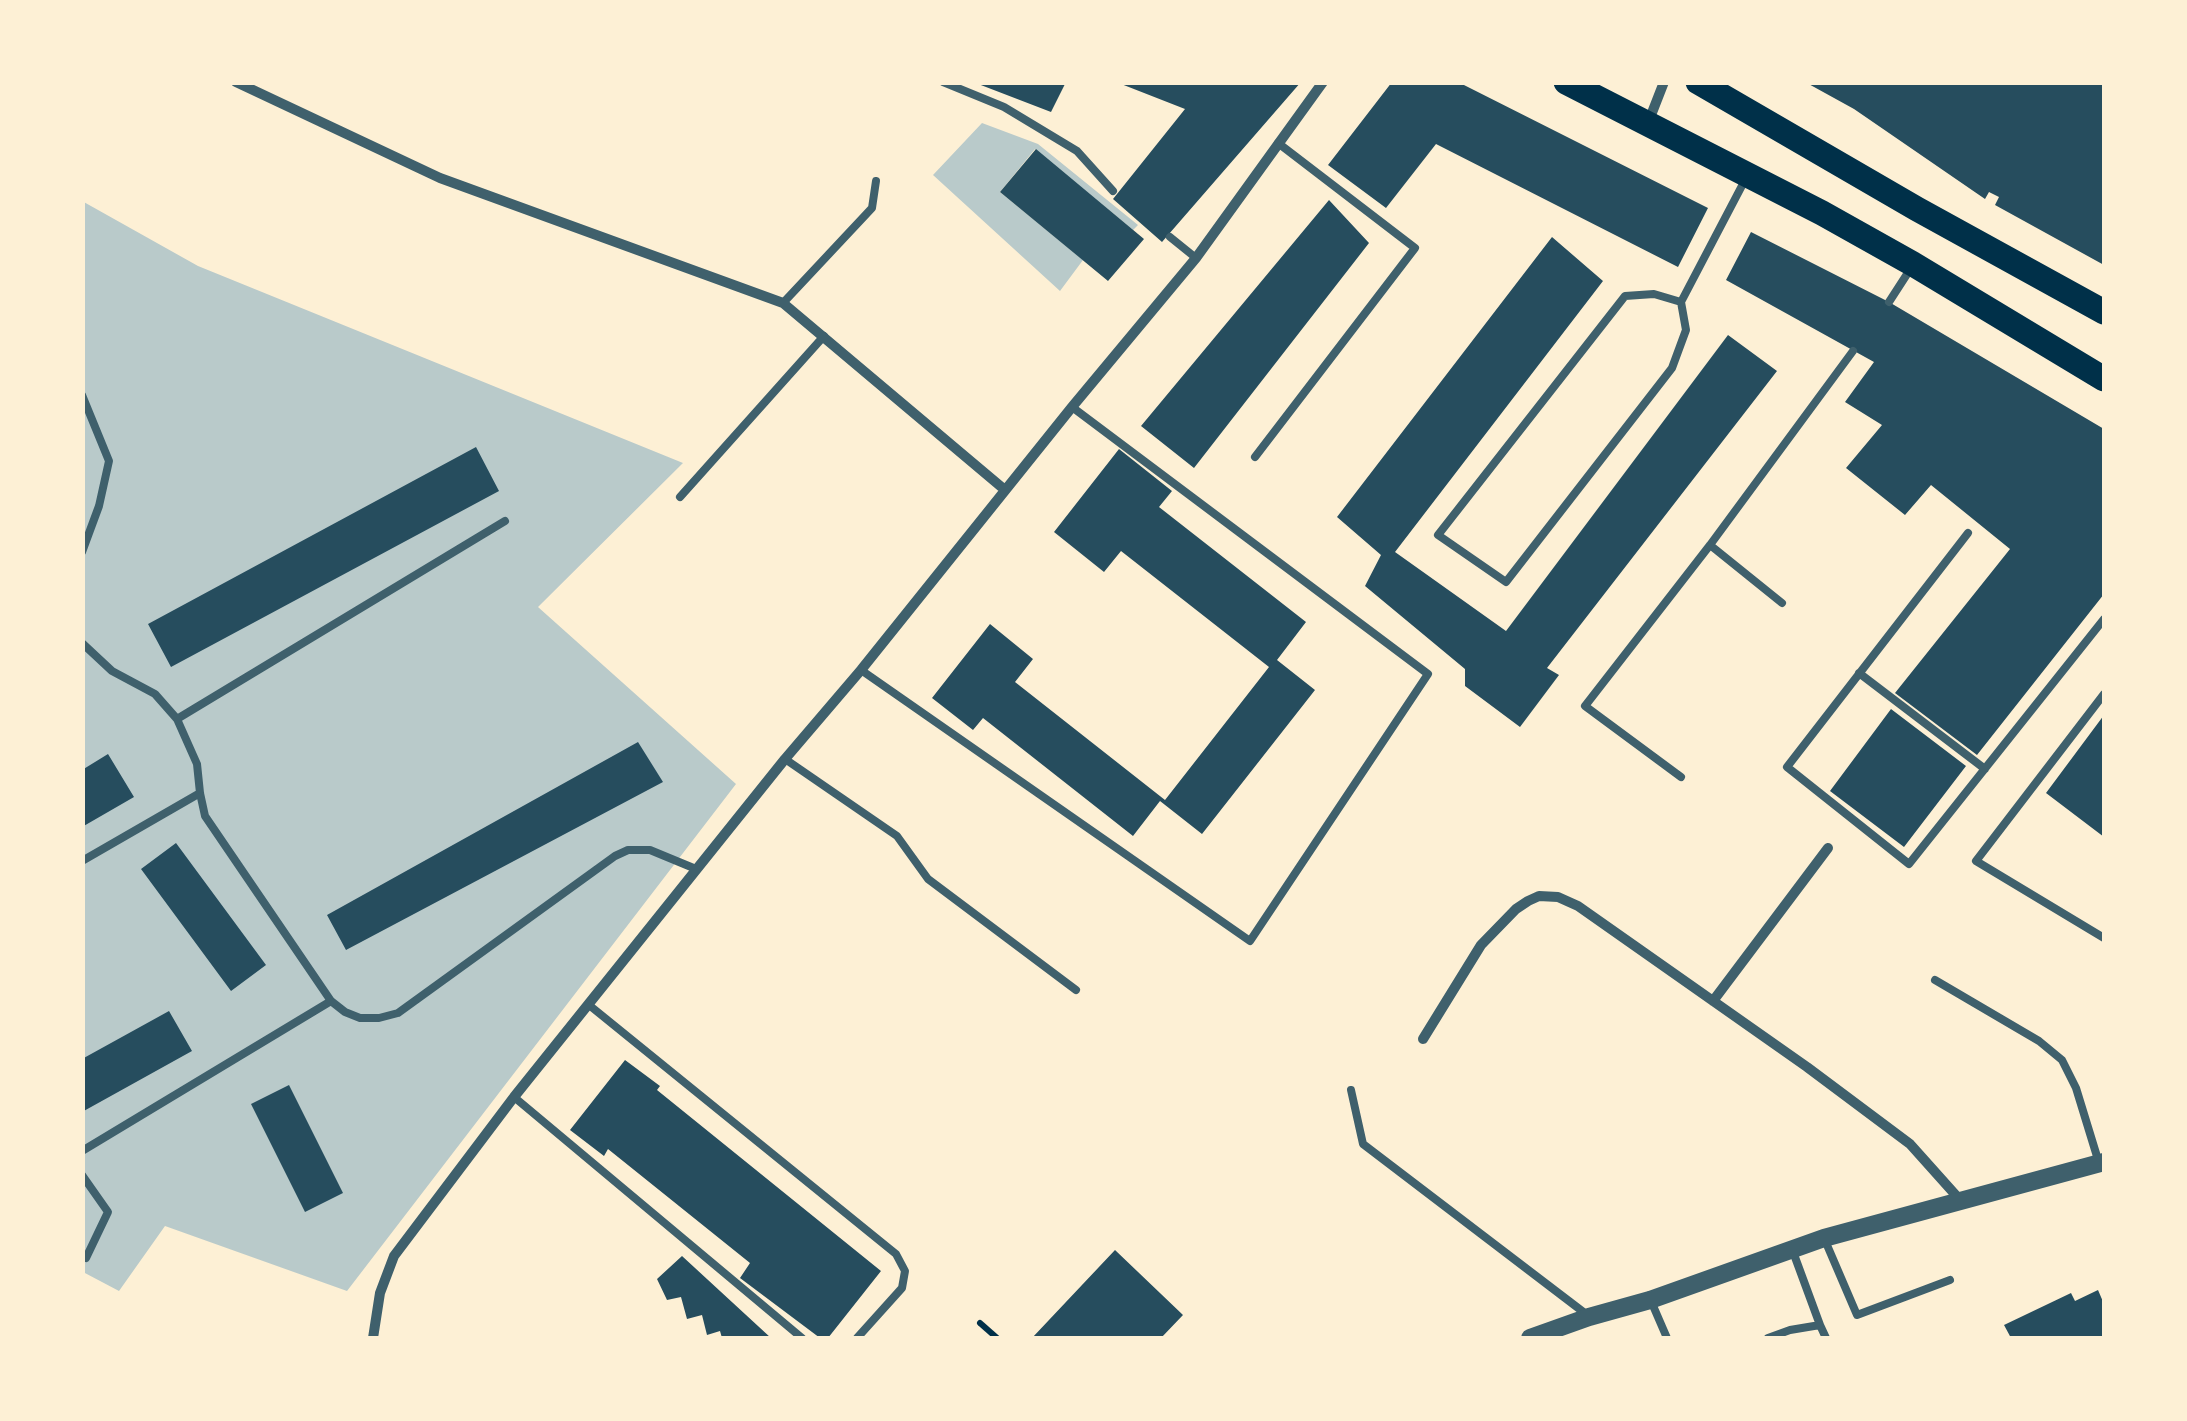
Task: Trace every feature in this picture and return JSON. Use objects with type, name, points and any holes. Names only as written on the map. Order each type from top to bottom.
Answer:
[{"type":"highway","points":[[1566,82],[1748,174],[1913,264],[2104,379]]},
{"type":"highway","points":[[1698,82],[2104,312]]},
{"type":"street","points":[[236,82],[440,178],[783,303],[1005,490]]},
{"type":"street","points":[[373,1338],[380,1293],[394,1256],[514,1097],[1196,258],[1323,82]]},
{"type":"street","points":[[1648,123],[1664,82]]},
{"type":"street","points":[[1712,1001],[1828,848]]},
{"type":"street","points":[[1423,1039],[1481,946],[1516,909],[1539,896],[1558,897],[1578,906],[1807,1066],[1910,1144],[1961,1201]]},
{"type":"street","points":[[1530,1338],[1824,1238],[2102,1162]]},
{"type":"lane","points":[[942,82],[1004,107],[1077,150],[1112,191]]},
{"type":"lane","points":[[1254,457],[1415,248],[1278,143]]},
{"type":"lane","points":[[1681,302],[1654,294],[1625,296],[1438,535],[1506,582],[1672,368],[1686,330],[1681,302],[1748,174]]},
{"type":"lane","points":[[783,303],[872,208],[876,181]]},
{"type":"lane","points":[[1170,237],[1196,258]]},
{"type":"lane","points":[[1890,302],[1913,264]]},
{"type":"lane","points":[[680,497],[824,336]]},
{"type":"lane","points":[[1680,777],[1586,706],[1853,351]]},
{"type":"lane","points":[[82,396],[109,461],[99,506],[82,552]]},
{"type":"lane","points":[[861,670],[1250,941],[1428,674],[1072,407]]},
{"type":"lane","points":[[176,719],[505,521]]},
{"type":"lane","points":[[1968,533],[1788,767],[1909,864],[2104,619]]},
{"type":"lane","points":[[1710,544],[1782,603]]},
{"type":"lane","points":[[82,643],[112,670],[155,694],[176,719],[197,764],[205,816],[331,1001],[360,1018],[398,1013],[628,850],[650,850],[696,869]]},
{"type":"lane","points":[[1858,673],[1985,769]]},
{"type":"lane","points":[[2104,694],[1976,861],[2104,938]]},
{"type":"lane","points":[[785,759],[898,836],[928,879],[1076,990]]},
{"type":"lane","points":[[82,862],[200,793]]},
{"type":"lane","points":[[1935,980],[2039,1041],[2062,1060],[2102,1162]]},
{"type":"lane","points":[[82,1150],[331,1001]]},
{"type":"lane","points":[[589,1005],[896,1254],[905,1271],[902,1288],[857,1338]]},
{"type":"lane","points":[[1351,1090],[1363,1144],[1589,1316]]},
{"type":"lane","points":[[514,1097],[802,1338]]},
{"type":"lane","points":[[82,1175],[108,1212],[86,1258]]},
{"type":"lane","points":[[1824,1238],[1857,1315],[1950,1280]]},
{"type":"lane","points":[[1792,1249],[1826,1338]]},
{"type":"lane","points":[[1650,1300],[1667,1338]]},
{"type":"lane","points":[[1768,1338],[1820,1325]]},
{"type":"path","points":[[980,1323],[997,1338]]},
{"type":"shaded area","points":[[982,123],[1038,144],[1138,225],[1133,230],[1035,149],[1000,192],[1083,260],[1060,291],[933,175]]},
{"type":"shaded area","points":[[82,201],[198,266],[683,463],[538,607],[736,784],[347,1291],[165,1226],[119,1291],[83,1272]]},
{"type":"building","points":[[973,82],[1066,82],[1051,112]]},
{"type":"building","points":[[1116,82],[1301,82],[1162,242],[1113,199],[1185,109]]},
{"type":"building","points":[[1392,82],[1458,82],[1708,208],[1678,267],[1436,144],[1386,208],[1328,165]]},
{"type":"building","points":[[1805,82],[2104,82],[2104,265],[1995,205],[1999,197],[1989,192],[1985,199],[1854,109]]},
{"type":"building","points":[[1036,149],[1144,239],[1108,281],[1000,192]]},
{"type":"building","points":[[1329,200],[1369,243],[1194,468],[1141,426]]},
{"type":"building","points":[[1751,232],[1889,302],[2104,429],[2104,594],[1977,755],[1895,693],[2010,549],[1931,485],[1905,515],[1846,468],[1882,425],[1845,402],[1874,362],[1726,280]]},
{"type":"building","points":[[1552,237],[1603,281],[1395,552],[1506,631],[1728,335],[1777,371],[1547,668],[1559,675],[1520,727],[1465,686],[1465,669],[1365,586],[1381,555],[1337,517]]},
{"type":"building","points":[[476,447],[499,491],[171,667],[148,624]]},
{"type":"building","points":[[1119,449],[1172,491],[1159,507],[1306,622],[1277,660],[1315,690],[1202,834],[1160,801],[1133,836],[983,718],[973,730],[932,698],[990,624],[1033,659],[1015,682],[1165,800],[1269,667],[1121,551],[1104,572],[1054,532]]},
{"type":"building","points":[[1891,709],[1966,766],[1904,847],[1830,791]]},
{"type":"building","points":[[2104,715],[2104,837],[2046,793]]},
{"type":"building","points":[[638,742],[663,782],[346,950],[327,915]]},
{"type":"building","points":[[108,754],[134,797],[82,827],[82,770]]},
{"type":"building","points":[[176,843],[266,965],[231,991],[141,869]]},
{"type":"building","points":[[169,1011],[192,1051],[82,1112],[82,1059]]},
{"type":"building","points":[[625,1060],[881,1271],[828,1338],[820,1338],[740,1278],[750,1263],[608,1149],[604,1156],[570,1130]]},
{"type":"building","points":[[289,1085],[343,1193],[305,1212],[251,1104]]},
{"type":"building","points":[[1115,1250],[1183,1315],[1161,1338],[1032,1338]]},
{"type":"building","points":[[682,1256],[771,1338],[722,1338],[720,1331],[707,1335],[702,1315],[687,1319],[681,1297],[667,1300],[657,1279]]},
{"type":"building","points":[[2098,1290],[2104,1304],[2104,1338],[2011,1338],[2004,1325],[2071,1293],[2075,1301]]}]
